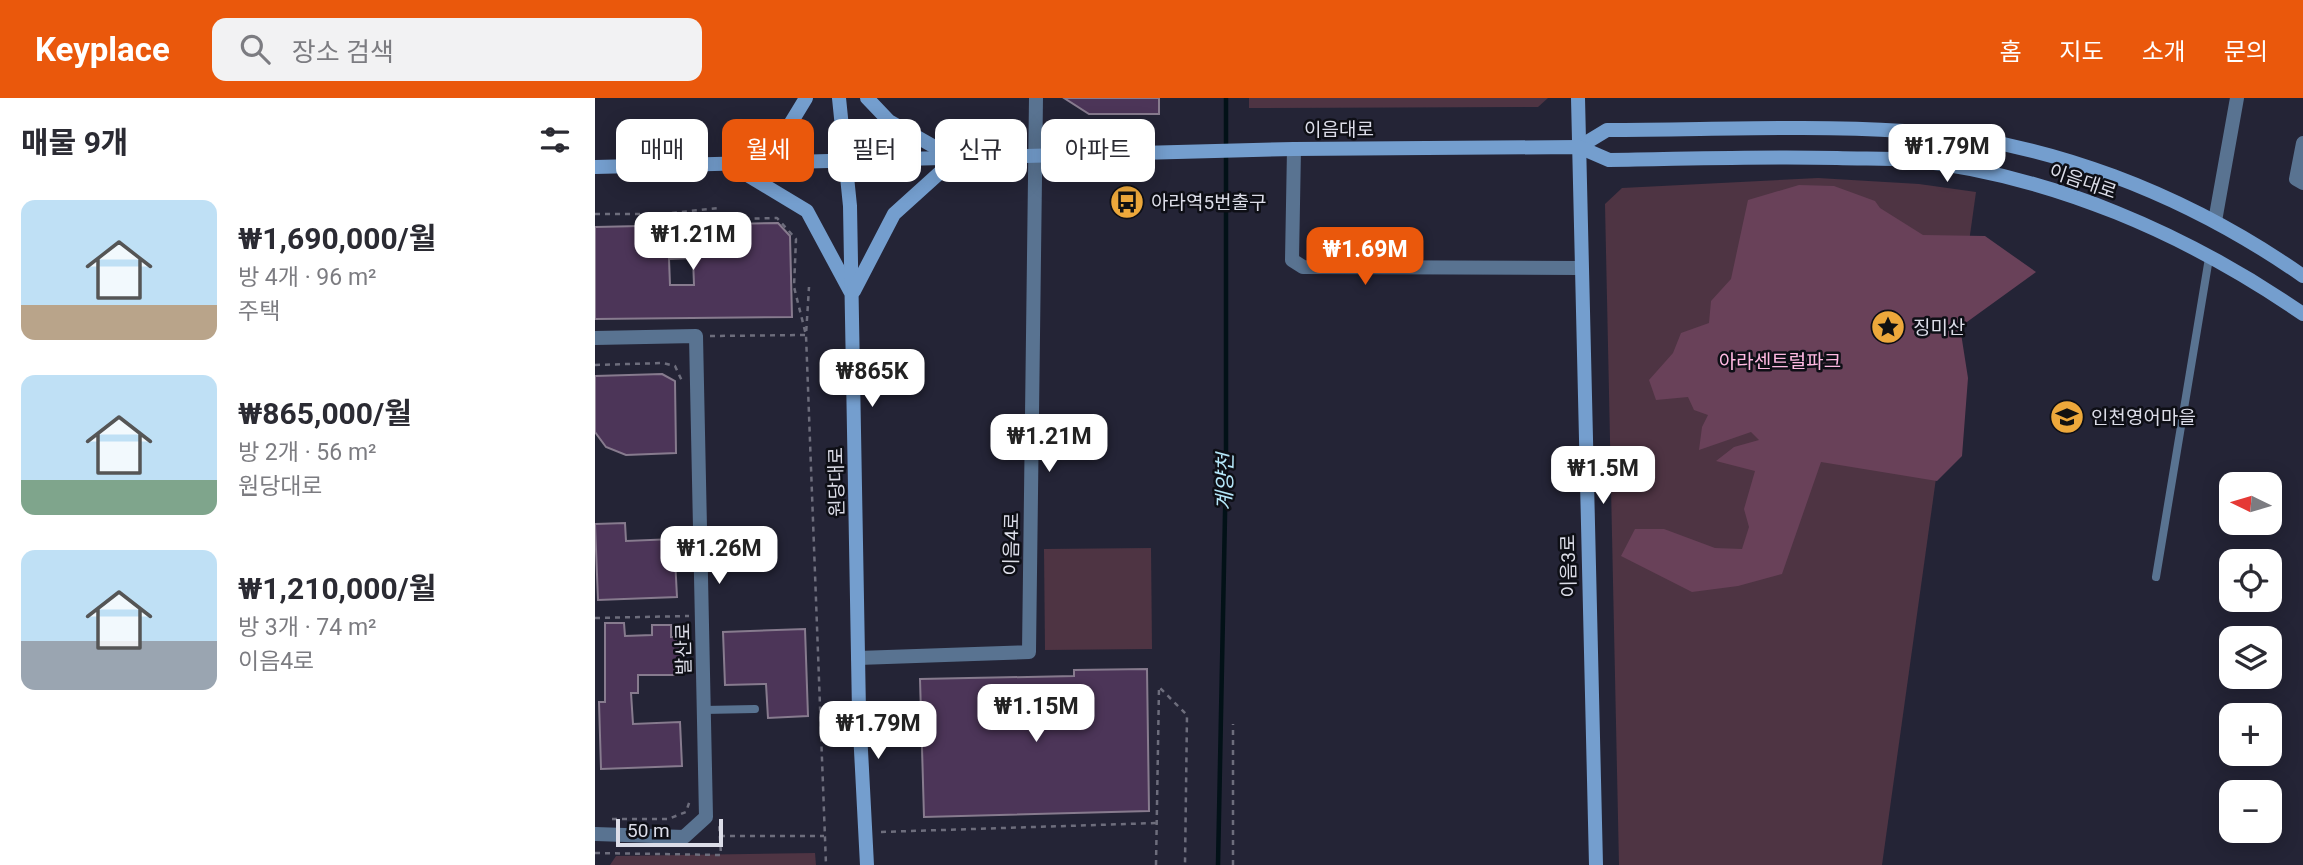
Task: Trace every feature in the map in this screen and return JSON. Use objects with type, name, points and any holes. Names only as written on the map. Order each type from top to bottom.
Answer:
[{"type":"main road","points":[[793,119],[806,98]]},
{"type":"main road","name":"원당대로","points":[[839,98],[841,119]]},
{"type":"main road","points":[[867,98],[888,121],[935,147]]},
{"type":"main road","name":"이음3로","points":[[1578,98],[1596,865]]},
{"type":"main road","name":"이음대로","points":[[1579,146],[1607,130],[1905,131],[2057,156],[2112,176],[2215,221],[2303,276]]},
{"type":"main road","name":"이음대로","points":[[1027,156],[1294,149],[1579,146],[1609,160],[1910,160],[1983,172],[2098,205],[2209,258],[2270,291],[2303,314]]},
{"type":"main road","name":"이음대로","points":[[595,167],[722,164]]},
{"type":"main road","points":[[852,295],[894,214],[935,177]]},
{"type":"main road","points":[[759,182],[807,211],[852,295]]},
{"type":"main road","name":"원당대로","points":[[847,182],[852,295],[858,658],[867,865]]},
{"type":"street","name":"이음4로","points":[[858,658],[1029,652],[1036,98]]},
{"type":"street","points":[[2215,221],[2237,98]]},
{"type":"street","points":[[2303,143],[2296,179],[2303,183]]},
{"type":"street","points":[[1294,149],[1292,260],[1303,267],[1580,268]]},
{"type":"street","points":[[595,338],[696,336]]},
{"type":"street","name":"발산로","points":[[595,834],[684,837],[706,817],[696,336]]},
{"type":"lane","points":[[2155,577],[2209,258]]},
{"type":"lane","points":[[704,710],[755,709]]},
{"type":"path","points":[[595,214],[655,214],[719,208]]},
{"type":"path","points":[[655,214],[699,220],[777,218],[796,239],[794,287],[806,335]]},
{"type":"path","points":[[809,287],[806,335],[826,865]]},
{"type":"path","points":[[696,336],[806,335]]},
{"type":"path","points":[[595,365],[663,363],[675,366],[683,382]]},
{"type":"path","points":[[595,618],[689,616]]},
{"type":"path","points":[[1156,865],[1160,687],[1187,715],[1185,865]]},
{"type":"path","points":[[1233,724],[1233,865]]},
{"type":"path","points":[[607,819],[668,818],[686,812],[693,792]]},
{"type":"path","points":[[864,832],[1157,823]]},
{"type":"path","points":[[720,836],[824,836]]},
{"type":"path","points":[[595,860],[599,853]]},
{"type":"green space","points":[[1249,98],[1548,98],[1538,107],[1249,108]]},
{"type":"green space","name":"아라센트럴파크","points":[[1818,178],[1919,184],[1976,192],[1882,865],[1619,865],[1605,204],[1622,188]]},
{"type":"green space","points":[[1799,185],[1834,186],[1875,201],[1880,208],[1923,235],[1985,236],[2036,272],[1960,327],[1968,378],[1962,456],[1937,481],[1821,462],[1782,574],[1738,586],[1692,592],[1621,556],[1635,529],[1664,529],[1715,548],[1742,549],[1749,527],[1744,509],[1755,471],[1716,461],[1734,447],[1759,440],[1751,432],[1699,450],[1702,427],[1708,415],[1694,410],[1688,397],[1656,400],[1649,380],[1673,353],[1681,333],[1709,323],[1711,301],[1731,279],[1748,200]]},
{"type":"green space","points":[[1151,548],[1152,649],[1045,650],[1044,549]]},
{"type":"green space","points":[[815,853],[816,865],[610,865],[616,856]]},
{"type":"building","points":[[1064,98],[1159,98],[1159,114],[1089,114]]},
{"type":"building","points":[[778,223],[790,236],[792,317],[595,319],[595,227]],"holes":[[[693,258],[694,285],[670,285],[669,259]]]},
{"type":"building","points":[[662,374],[675,381],[676,453],[626,455],[606,447],[595,432],[595,376]]},
{"type":"building","points":[[625,523],[626,541],[674,539],[677,597],[598,600],[595,524]]},
{"type":"building","points":[[605,623],[624,623],[625,636],[652,635],[652,625],[671,625],[671,637],[681,637],[681,675],[638,675],[638,693],[631,693],[633,724],[680,722],[682,766],[601,769],[599,702],[605,702]]},
{"type":"building","points":[[805,629],[808,716],[768,718],[766,684],[725,685],[723,632]]},
{"type":"building","points":[[1147,669],[1149,811],[924,817],[920,679],[1074,676],[1074,670]]},
{"type":"waterway","name":"계양천","points":[[1218,865],[1226,465],[1226,98]]},
{"type":"place","name":"아라역5번출구","points":[[1127,202]]},
{"type":"place","name":"징미산","points":[[1888,327]]},
{"type":"place","name":"인천영어마을","points":[[2067,417]]}]
